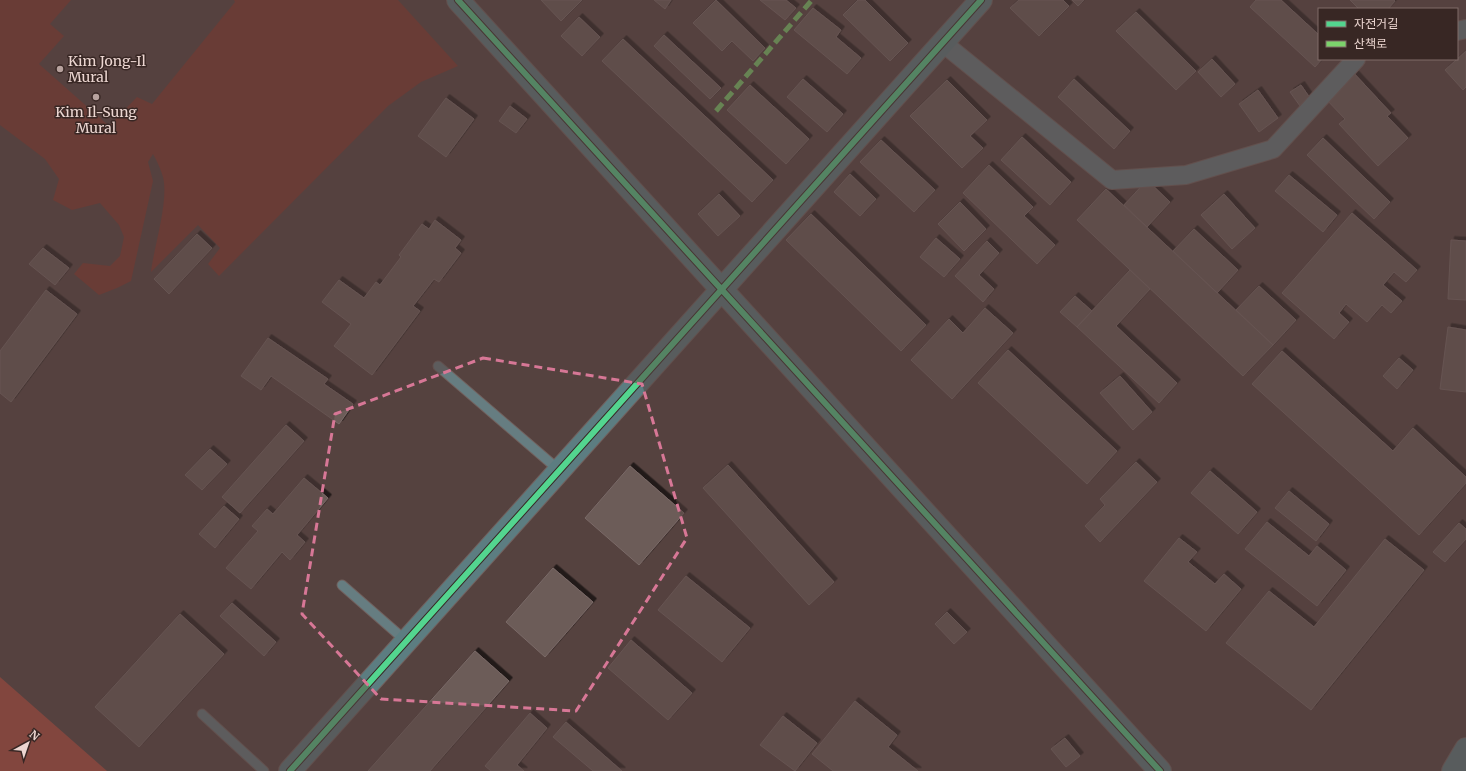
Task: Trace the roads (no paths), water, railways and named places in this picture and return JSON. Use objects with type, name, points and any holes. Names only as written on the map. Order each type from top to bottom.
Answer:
[{"type":"street","points":[[458,0],[1160,771]]},
{"type":"street","points":[[290,771],[981,0]]},
{"type":"street","points":[[943,43],[1112,180],[1186,175],[1273,149],[1355,60]]},
{"type":"street","points":[[1453,771],[1466,749]]},
{"type":"lane","points":[[438,366],[560,471]]},
{"type":"lane","points":[[342,585],[406,641]]},
{"type":"lane","points":[[202,714],[264,771]]},
{"type":"place","name":"Kim Jong-Il Mural","points":[[60,69]]},
{"type":"place","name":"Kim Il-Sung Mural","points":[[96,97]]}]
